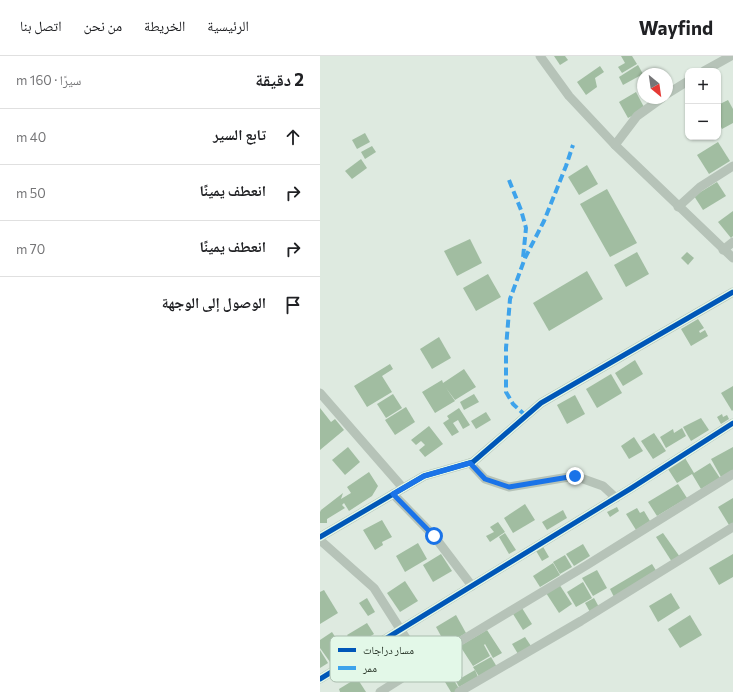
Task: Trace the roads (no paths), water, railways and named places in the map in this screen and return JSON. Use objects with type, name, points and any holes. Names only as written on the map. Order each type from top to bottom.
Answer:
[{"type":"street","points":[[540,56],[569,96],[615,145],[678,207],[733,258]]},
{"type":"street","points":[[709,68],[731,56]]},
{"type":"street","points":[[673,90],[685,83]]},
{"type":"street","points":[[615,145],[637,116],[654,104]]},
{"type":"street","points":[[678,207],[700,187],[733,166]]},
{"type":"street","points":[[723,250],[733,242]]},
{"type":"street","points":[[405,636],[374,588],[320,538],[424,476],[473,462],[540,403],[733,292]]},
{"type":"street","points":[[320,393],[403,488]]},
{"type":"street","points":[[389,636],[616,498],[733,423]]},
{"type":"street","points":[[470,463],[485,479],[509,487],[575,476],[603,486],[616,498]]},
{"type":"street","points":[[462,642],[733,474]]},
{"type":"street","points":[[393,494],[434,536],[472,586]]},
{"type":"street","points":[[463,691],[581,621],[733,527]]},
{"type":"street","points":[[320,678],[330,672]]},
{"type":"street","points":[[380,692],[396,682]]}]
